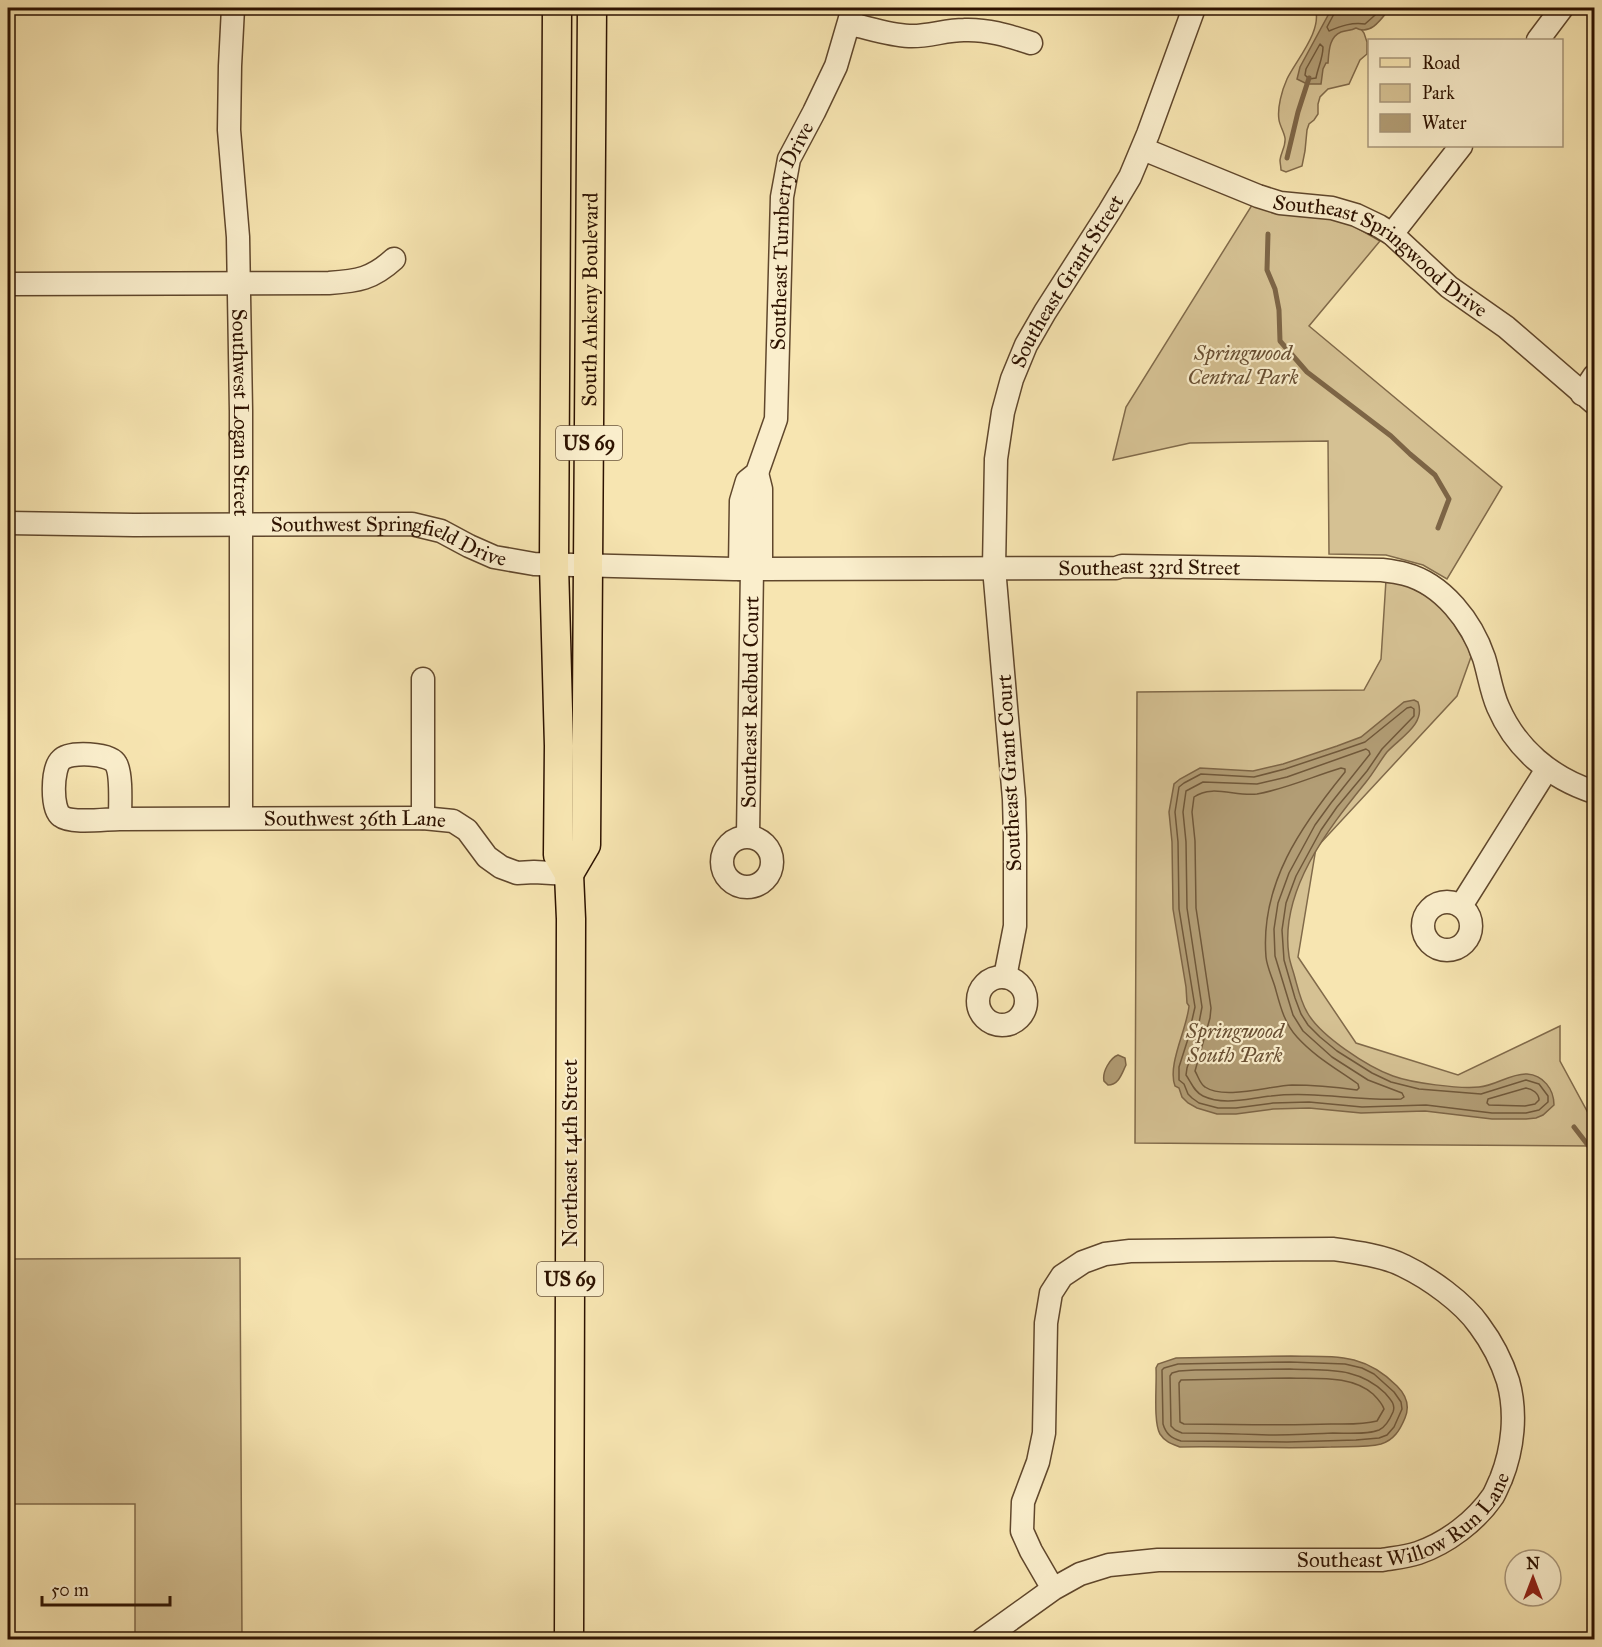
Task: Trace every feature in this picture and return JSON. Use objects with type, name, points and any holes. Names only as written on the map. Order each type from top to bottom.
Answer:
[{"type":"main road","name":"South Ankeny Boulevard","points":[[557,8],[554,565],[559,746],[558,855],[569,874],[571,919]]},
{"type":"main road","name":"South Ankeny Boulevard","points":[[569,874],[586,845],[592,8]]},
{"type":"main road","name":"Northeast 14th Street","points":[[568,1640],[571,919]]},
{"type":"street","name":"Southwest Logan Street","points":[[233,8],[229,130],[238,237],[239,284],[241,818]]},
{"type":"street","name":"Southeast Grant Street","points":[[994,568],[996,459],[1003,412],[1012,379],[1045,312],[1130,177],[1143,149],[1194,8]]},
{"type":"street","points":[[1539,39],[1562,8]]},
{"type":"street","points":[[852,16],[887,33],[905,36],[982,30],[998,32],[1032,43]]},
{"type":"street","name":"Southeast Turnberry Drive","points":[[751,569],[741,501],[747,482],[757,473],[776,419],[782,197],[789,159],[836,66],[852,16]]},
{"type":"street","points":[[1392,234],[1460,147]]},
{"type":"street","name":"Southeast Springwood Drive","points":[[1143,149],[1258,196],[1280,202],[1332,208],[1368,220],[1392,234],[1449,287],[1590,391]]},
{"type":"street","points":[[8,284],[329,283],[365,279],[385,268],[394,259]]},
{"type":"street","name":"Southwest Springfield Drive","points":[[8,523],[412,524],[441,531],[494,557],[534,564],[588,566]]},
{"type":"street","name":"Southeast 33rd Street","points":[[588,566],[751,569],[1116,568],[1122,566],[1369,569],[1406,574],[1442,594],[1469,626],[1484,658],[1492,694],[1517,741],[1547,770],[1594,792]]},
{"type":"street","name":"Southeast Grant Court","points":[[994,568],[1014,799],[1015,835],[1015,926],[1005,977]]},
{"type":"street","name":"Southeast Redbud Court","points":[[748,836],[751,569]]},
{"type":"street","points":[[423,679],[423,818]]},
{"type":"street","points":[[1461,906],[1547,770]]},
{"type":"street","name":"Southwest 36th Lane","points":[[120,819],[423,818],[453,820],[466,830],[487,857],[501,867],[517,873],[569,874]]},
{"type":"street","name":"Southeast Willow Run Lane","points":[[982,1640],[1053,1589],[1080,1574],[1109,1565],[1158,1560],[1382,1560],[1417,1553],[1446,1540],[1471,1521],[1494,1496],[1506,1466],[1513,1439],[1513,1410],[1508,1382],[1496,1352],[1478,1323],[1458,1302],[1403,1265],[1366,1254],[1333,1249],[1130,1251],[1105,1254],[1083,1262],[1062,1276],[1051,1293],[1046,1323],[1044,1433],[1038,1462],[1023,1502],[1022,1531],[1053,1589]]},
{"type":"green space","points":[[1315,8],[1345,8],[1364,33],[1367,54],[1360,60],[1349,84],[1328,89],[1320,97],[1318,114],[1307,130],[1302,166],[1286,172],[1281,170],[1280,162],[1285,141],[1279,120],[1279,105],[1287,79],[1312,35],[1317,17]]},
{"type":"green space","name":"Springwood Central Park","points":[[1252,205],[1335,220],[1352,225],[1380,241],[1309,326],[1502,487],[1447,579],[1423,565],[1386,555],[1329,554],[1328,441],[1190,443],[1113,460],[1126,407]]},
{"type":"green space","name":"Springwood South Park","points":[[1386,580],[1408,586],[1432,599],[1447,613],[1468,647],[1471,657],[1457,696],[1316,848],[1298,957],[1356,1043],[1458,1075],[1560,1026],[1560,1061],[1594,1124],[1594,1146],[1135,1143],[1137,692],[1364,690],[1381,659]]},
{"type":"green space","points":[[240,1258],[242,1639],[135,1639],[135,1504],[8,1504],[8,1259]]},
{"type":"water","points":[[1332,8],[1390,8],[1380,21],[1367,30],[1356,28],[1337,34],[1330,45],[1328,63],[1323,69],[1321,84],[1307,84],[1297,79],[1300,67]]},
{"type":"water","points":[[1414,700],[1418,702],[1420,710],[1415,724],[1387,752],[1337,820],[1309,862],[1299,885],[1291,908],[1288,932],[1289,959],[1301,1000],[1313,1021],[1322,1031],[1358,1058],[1383,1072],[1401,1079],[1423,1083],[1470,1087],[1485,1086],[1521,1074],[1533,1075],[1543,1080],[1550,1088],[1554,1105],[1543,1115],[1526,1119],[1492,1119],[1425,1111],[1361,1113],[1309,1108],[1217,1114],[1197,1108],[1182,1097],[1179,1088],[1175,1086],[1173,1077],[1175,1058],[1189,1006],[1173,909],[1169,812],[1174,784],[1200,768],[1253,771],[1283,764],[1337,746],[1361,737],[1404,702]]},
{"type":"water","points":[[1118,1055],[1125,1058],[1126,1065],[1117,1081],[1108,1085],[1104,1081],[1105,1070],[1112,1059]]},
{"type":"water","points":[[1291,1356],[1347,1359],[1372,1367],[1384,1375],[1400,1389],[1405,1397],[1407,1409],[1399,1430],[1390,1440],[1381,1444],[1312,1448],[1180,1447],[1166,1441],[1160,1434],[1156,1412],[1156,1368],[1158,1364],[1176,1358]]},
{"type":"waterway","points":[[1287,158],[1309,78]]},
{"type":"waterway","points":[[1268,234],[1267,270],[1275,289],[1279,310],[1280,341],[1307,372],[1391,436],[1435,475],[1449,499],[1438,528]]},
{"type":"waterway","points":[[1574,1127],[1594,1153]]}]
